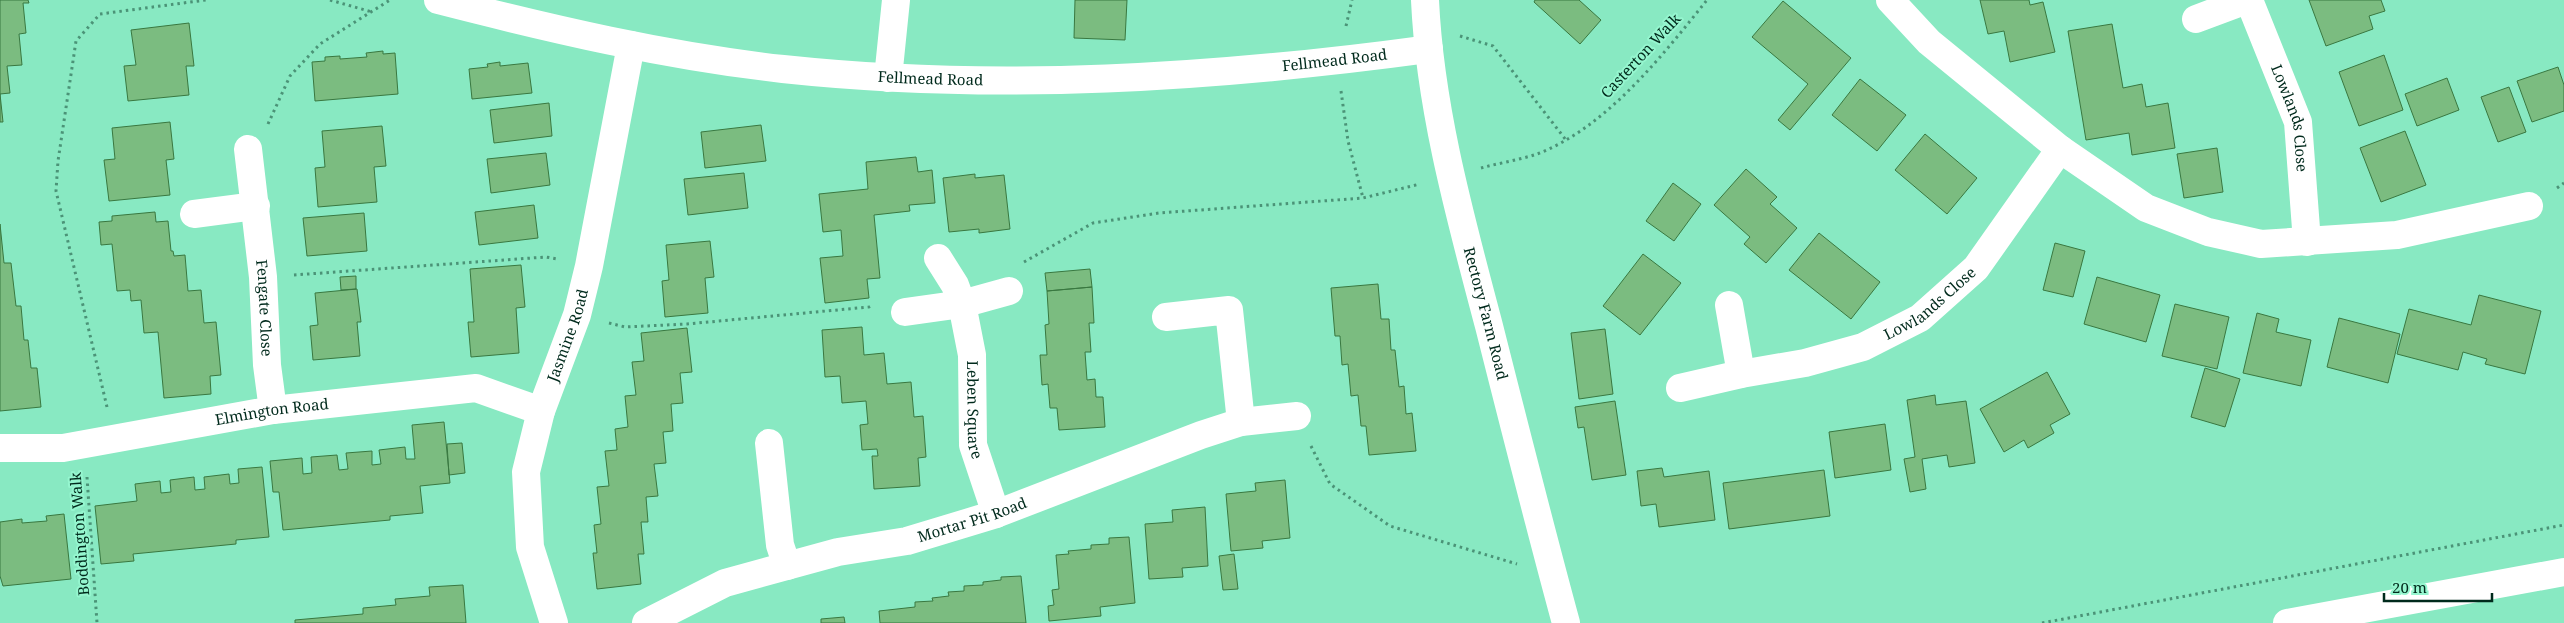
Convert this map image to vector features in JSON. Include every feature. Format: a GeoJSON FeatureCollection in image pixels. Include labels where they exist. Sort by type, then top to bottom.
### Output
{"type":"FeatureCollection","features":[{"type":"Feature","properties":{"kind":"street","name":"Fellmead Road"},"geometry":{"type":"LineString","coordinates":[[438,0],[521,22],[631,45],[781,69],[888,78],[1054,82],[1211,73],[1337,62],[1427,25]]}},
{"type":"Feature","properties":{"kind":"street"},"geometry":{"type":"LineString","coordinates":[[888,78],[896,0]]}},
{"type":"Feature","properties":{"kind":"street"},"geometry":{"type":"LineString","coordinates":[[1890,0],[1929,42],[2060,149],[2146,208],[2208,232],[2261,244],[2397,236],[2529,206]]}},
{"type":"Feature","properties":{"kind":"street","name":"Lowlands Close"},"geometry":{"type":"LineString","coordinates":[[2196,19],[2248,0],[2298,122],[2307,242]]}},
{"type":"Feature","properties":{"kind":"street","name":"Rectory Farm Road"},"geometry":{"type":"LineString","coordinates":[[1427,25],[1442,132],[1475,272],[1566,623]]}},
{"type":"Feature","properties":{"kind":"street","name":"Jasmine Road"},"geometry":{"type":"LineString","coordinates":[[554,623],[530,547],[526,472],[542,411],[577,315],[590,266],[631,45]]}},
{"type":"Feature","properties":{"kind":"street","name":"Fengate Close"},"geometry":{"type":"LineString","coordinates":[[248,149],[264,277],[267,365],[273,410]]}},
{"type":"Feature","properties":{"kind":"street","name":"Lowlands Close"},"geometry":{"type":"LineString","coordinates":[[1680,388],[1741,374],[1805,364],[1863,347],[1920,318],[1976,268],[2060,149]]}},
{"type":"Feature","properties":{"kind":"street"},"geometry":{"type":"LineString","coordinates":[[194,214],[256,206]]}},
{"type":"Feature","properties":{"kind":"street","name":"Leben Square"},"geometry":{"type":"LineString","coordinates":[[938,258],[955,285],[962,304],[972,355],[973,445],[996,514]]}},
{"type":"Feature","properties":{"kind":"street"},"geometry":{"type":"LineString","coordinates":[[905,312],[962,304],[1009,291]]}},
{"type":"Feature","properties":{"kind":"street"},"geometry":{"type":"LineString","coordinates":[[1729,305],[1741,374]]}},
{"type":"Feature","properties":{"kind":"street"},"geometry":{"type":"LineString","coordinates":[[1166,317],[1229,310],[1241,422]]}},
{"type":"Feature","properties":{"kind":"street","name":"Elmington Road"},"geometry":{"type":"LineString","coordinates":[[0,448],[63,448],[273,410],[476,388],[542,411]]}},
{"type":"Feature","properties":{"kind":"street","name":"Mortar Pit Road"},"geometry":{"type":"LineString","coordinates":[[646,623],[725,583],[838,552],[907,541],[996,514],[1201,435],[1241,422],[1297,416]]}},
{"type":"Feature","properties":{"kind":"street"},"geometry":{"type":"LineString","coordinates":[[769,443],[780,545],[787,566]]}},
{"type":"Feature","properties":{"kind":"street"},"geometry":{"type":"LineString","coordinates":[[2287,623],[2564,572]]}},
{"type":"Feature","properties":{"kind":"path"},"geometry":{"type":"LineString","coordinates":[[116,438],[104,396],[56,191],[58,160],[76,42],[100,14],[206,0]]}},
{"type":"Feature","properties":{"kind":"path"},"geometry":{"type":"LineString","coordinates":[[330,0],[373,12]]}},
{"type":"Feature","properties":{"kind":"path"},"geometry":{"type":"LineString","coordinates":[[248,149],[272,119],[290,76],[320,44],[390,0]]}},
{"type":"Feature","properties":{"kind":"path","name":"Casterton Walk"},"geometry":{"type":"LineString","coordinates":[[1536,154],[1566,140],[1615,103],[1669,47],[1708,0]]}},
{"type":"Feature","properties":{"kind":"path"},"geometry":{"type":"LineString","coordinates":[[1427,25],[1493,46],[1566,140]]}},
{"type":"Feature","properties":{"kind":"path"},"geometry":{"type":"LineString","coordinates":[[1348,141],[1363,198]]}},
{"type":"Feature","properties":{"kind":"path"},"geometry":{"type":"LineString","coordinates":[[264,277],[546,257],[590,266]]}},
{"type":"Feature","properties":{"kind":"path"},"geometry":{"type":"LineString","coordinates":[[1297,416],[1330,484],[1390,526],[1518,564],[1551,567]]}},
{"type":"Feature","properties":{"kind":"path","name":"Boddington Walk"},"geometry":{"type":"LineString","coordinates":[[85,444],[97,623]]}},
{"type":"Feature","properties":{"kind":"path"},"geometry":{"type":"LineString","coordinates":[[2042,623],[2564,525]]}},
{"type":"Feature","properties":{"kind":"building"},"geometry":{"type":"Polygon","coordinates":[[[0,0],[28,0],[29,3],[23,3],[26,33],[19,34],[22,65],[7,66],[10,93],[0,94],[0,0]]]}},
{"type":"Feature","properties":{"kind":"building"},"geometry":{"type":"Polygon","coordinates":[[[1075,0],[1127,0],[1125,40],[1074,38],[1075,0]]]}},
{"type":"Feature","properties":{"kind":"building"},"geometry":{"type":"Polygon","coordinates":[[[1535,0],[1579,0],[1601,20],[1580,44],[1534,2],[1535,0]]]}},
{"type":"Feature","properties":{"kind":"building"},"geometry":{"type":"Polygon","coordinates":[[[1980,0],[2029,0],[2030,5],[2043,2],[2055,52],[2010,62],[2004,31],[1988,34],[1980,0]]]}},
{"type":"Feature","properties":{"kind":"building"},"geometry":{"type":"Polygon","coordinates":[[[2309,0],[2381,0],[2385,11],[2369,16],[2373,29],[2326,46],[2309,0]]]}},
{"type":"Feature","properties":{"kind":"building"},"geometry":{"type":"Polygon","coordinates":[[[1783,1],[1851,58],[1790,130],[1778,120],[1808,84],[1752,37],[1783,1]]]}},
{"type":"Feature","properties":{"kind":"building"},"geometry":{"type":"Polygon","coordinates":[[[189,23],[194,66],[186,66],[189,95],[128,101],[124,66],[136,65],[131,30],[189,23]]]}},
{"type":"Feature","properties":{"kind":"building"},"geometry":{"type":"Polygon","coordinates":[[[2112,24],[2123,88],[2142,84],[2146,107],[2168,103],[2175,148],[2132,155],[2129,133],[2086,140],[2068,31],[2112,24]]]}},
{"type":"Feature","properties":{"kind":"building"},"geometry":{"type":"Polygon","coordinates":[[[383,51],[383,54],[395,53],[398,94],[315,101],[312,62],[325,61],[325,57],[340,56],[340,59],[367,57],[366,53],[383,51]]]}},
{"type":"Feature","properties":{"kind":"building"},"geometry":{"type":"Polygon","coordinates":[[[2384,55],[2403,110],[2359,126],[2339,72],[2384,55]]]}},
{"type":"Feature","properties":{"kind":"building"},"geometry":{"type":"Polygon","coordinates":[[[500,62],[500,66],[528,63],[532,93],[472,99],[469,69],[488,67],[487,64],[500,62]]]}},
{"type":"Feature","properties":{"kind":"building"},"geometry":{"type":"Polygon","coordinates":[[[2558,67],[2564,85],[2564,111],[2532,122],[2517,81],[2558,67]]]}},
{"type":"Feature","properties":{"kind":"building"},"geometry":{"type":"Polygon","coordinates":[[[2447,78],[2459,110],[2417,126],[2405,94],[2447,78]]]}},
{"type":"Feature","properties":{"kind":"building"},"geometry":{"type":"Polygon","coordinates":[[[1860,79],[1906,115],[1877,151],[1832,115],[1860,79]]]}},
{"type":"Feature","properties":{"kind":"building"},"geometry":{"type":"Polygon","coordinates":[[[2509,87],[2526,132],[2498,142],[2481,97],[2509,87]]]}},
{"type":"Feature","properties":{"kind":"building"},"geometry":{"type":"Polygon","coordinates":[[[0,94],[3,122],[0,122],[0,94]]]}},
{"type":"Feature","properties":{"kind":"building"},"geometry":{"type":"Polygon","coordinates":[[[549,103],[552,136],[494,143],[490,110],[549,103]]]}},
{"type":"Feature","properties":{"kind":"building"},"geometry":{"type":"Polygon","coordinates":[[[170,122],[174,159],[166,160],[170,195],[109,201],[104,160],[115,159],[112,128],[170,122]]]}},
{"type":"Feature","properties":{"kind":"building"},"geometry":{"type":"Polygon","coordinates":[[[761,125],[766,161],[705,168],[701,132],[761,125]]]}},
{"type":"Feature","properties":{"kind":"building"},"geometry":{"type":"Polygon","coordinates":[[[382,126],[386,166],[374,167],[377,202],[318,207],[315,168],[325,167],[322,131],[382,126]]]}},
{"type":"Feature","properties":{"kind":"building"},"geometry":{"type":"Polygon","coordinates":[[[2405,131],[2426,185],[2381,202],[2360,148],[2405,131]]]}},
{"type":"Feature","properties":{"kind":"building"},"geometry":{"type":"Polygon","coordinates":[[[1925,134],[1977,178],[1947,214],[1895,170],[1925,134]]]}},
{"type":"Feature","properties":{"kind":"building"},"geometry":{"type":"Polygon","coordinates":[[[2217,148],[2223,192],[2184,198],[2177,154],[2217,148]]]}},
{"type":"Feature","properties":{"kind":"building"},"geometry":{"type":"Polygon","coordinates":[[[546,153],[550,185],[491,193],[487,159],[546,153]]]}},
{"type":"Feature","properties":{"kind":"building"},"geometry":{"type":"Polygon","coordinates":[[[916,157],[918,172],[932,170],[935,203],[909,205],[910,211],[874,215],[880,278],[867,279],[869,298],[825,303],[820,258],[843,256],[841,230],[823,232],[819,194],[868,189],[866,162],[916,157]]]}},
{"type":"Feature","properties":{"kind":"building"},"geometry":{"type":"Polygon","coordinates":[[[1746,169],[1777,197],[1770,204],[1797,228],[1766,263],[1744,244],[1750,237],[1714,205],[1746,169]]]}},
{"type":"Feature","properties":{"kind":"building"},"geometry":{"type":"Polygon","coordinates":[[[744,173],[748,208],[688,215],[684,179],[744,173]]]}},
{"type":"Feature","properties":{"kind":"building"},"geometry":{"type":"Polygon","coordinates":[[[975,174],[975,178],[1004,175],[1010,229],[979,233],[979,229],[949,232],[943,178],[975,174]]]}},
{"type":"Feature","properties":{"kind":"building"},"geometry":{"type":"Polygon","coordinates":[[[1673,183],[1701,204],[1674,241],[1646,221],[1673,183]]]}},
{"type":"Feature","properties":{"kind":"building"},"geometry":{"type":"Polygon","coordinates":[[[534,205],[538,238],[479,245],[475,212],[534,205]]]}},
{"type":"Feature","properties":{"kind":"building"},"geometry":{"type":"Polygon","coordinates":[[[155,212],[156,222],[168,221],[171,251],[173,251],[174,256],[185,255],[188,291],[201,290],[204,323],[216,322],[221,375],[210,376],[211,394],[164,398],[158,332],[144,333],[141,300],[131,301],[130,290],[117,291],[112,244],[101,245],[99,222],[112,221],[112,216],[155,212]]]}},
{"type":"Feature","properties":{"kind":"building"},"geometry":{"type":"Polygon","coordinates":[[[364,213],[367,251],[307,256],[303,218],[364,213]]]}},
{"type":"Feature","properties":{"kind":"building"},"geometry":{"type":"Polygon","coordinates":[[[0,224],[4,263],[11,263],[16,306],[21,306],[24,340],[28,340],[31,368],[37,368],[41,407],[0,411],[0,224]]]}},
{"type":"Feature","properties":{"kind":"building"},"geometry":{"type":"Polygon","coordinates":[[[1819,233],[1880,282],[1851,319],[1789,270],[1819,233]]]}},
{"type":"Feature","properties":{"kind":"building"},"geometry":{"type":"Polygon","coordinates":[[[710,241],[714,277],[705,278],[708,313],[665,317],[662,281],[669,280],[666,245],[710,241]]]}},
{"type":"Feature","properties":{"kind":"building"},"geometry":{"type":"Polygon","coordinates":[[[2055,243],[2085,251],[2073,297],[2043,290],[2055,243]]]}},
{"type":"Feature","properties":{"kind":"building"},"geometry":{"type":"Polygon","coordinates":[[[1643,254],[1681,283],[1640,335],[1603,306],[1643,254]]]}},
{"type":"Feature","properties":{"kind":"building"},"geometry":{"type":"Polygon","coordinates":[[[521,265],[525,307],[516,308],[519,353],[471,357],[468,322],[474,322],[470,269],[521,265]]]}},
{"type":"Feature","properties":{"kind":"building"},"geometry":{"type":"Polygon","coordinates":[[[1090,269],[1092,287],[1047,291],[1045,273],[1090,269]]]}},
{"type":"Feature","properties":{"kind":"building"},"geometry":{"type":"Polygon","coordinates":[[[356,276],[356,289],[341,290],[340,277],[356,276]]]}},
{"type":"Feature","properties":{"kind":"building"},"geometry":{"type":"Polygon","coordinates":[[[2097,277],[2160,295],[2146,342],[2084,324],[2097,277]]]}},
{"type":"Feature","properties":{"kind":"building"},"geometry":{"type":"Polygon","coordinates":[[[1378,284],[1381,319],[1389,319],[1391,350],[1395,350],[1399,387],[1404,386],[1406,414],[1412,413],[1416,451],[1369,455],[1366,426],[1361,426],[1358,395],[1351,396],[1348,364],[1342,365],[1340,336],[1335,336],[1331,288],[1378,284]]]}},
{"type":"Feature","properties":{"kind":"building"},"geometry":{"type":"Polygon","coordinates":[[[1092,287],[1094,323],[1089,323],[1091,352],[1085,352],[1087,380],[1095,379],[1096,397],[1103,397],[1105,427],[1059,430],[1057,408],[1050,408],[1048,384],[1042,385],[1040,355],[1047,355],[1045,325],[1049,324],[1047,291],[1092,287]]]}},
{"type":"Feature","properties":{"kind":"building"},"geometry":{"type":"Polygon","coordinates":[[[357,289],[361,322],[357,322],[360,356],[313,360],[310,326],[318,325],[315,293],[357,289]]]}},
{"type":"Feature","properties":{"kind":"building"},"geometry":{"type":"Polygon","coordinates":[[[2479,295],[2541,311],[2525,374],[2485,364],[2487,359],[2463,352],[2458,370],[2397,354],[2409,309],[2471,325],[2479,295]]]}},
{"type":"Feature","properties":{"kind":"building"},"geometry":{"type":"Polygon","coordinates":[[[2175,304],[2229,317],[2217,369],[2162,356],[2175,304]]]}},
{"type":"Feature","properties":{"kind":"building"},"geometry":{"type":"Polygon","coordinates":[[[2257,313],[2279,319],[2276,332],[2311,340],[2301,386],[2243,373],[2257,313]]]}},
{"type":"Feature","properties":{"kind":"building"},"geometry":{"type":"Polygon","coordinates":[[[2339,318],[2400,334],[2388,383],[2327,367],[2339,318]]]}},
{"type":"Feature","properties":{"kind":"building"},"geometry":{"type":"Polygon","coordinates":[[[862,327],[864,355],[884,353],[887,384],[911,382],[914,417],[923,416],[926,457],[918,458],[920,486],[874,489],[872,456],[878,456],[877,449],[862,450],[860,425],[868,424],[866,401],[842,403],[840,376],[825,377],[822,330],[862,327]]]}},
{"type":"Feature","properties":{"kind":"building"},"geometry":{"type":"Polygon","coordinates":[[[687,328],[692,372],[680,373],[683,403],[671,404],[673,431],[663,432],[666,463],[654,464],[658,496],[646,497],[648,522],[641,522],[644,554],[638,554],[641,584],[597,589],[593,553],[597,553],[594,525],[601,524],[597,487],[609,486],[605,451],[617,450],[615,429],[628,427],[625,396],[636,395],[632,362],[644,361],[641,333],[687,328]]]}},
{"type":"Feature","properties":{"kind":"building"},"geometry":{"type":"Polygon","coordinates":[[[1605,329],[1613,394],[1579,399],[1571,333],[1605,329]]]}},
{"type":"Feature","properties":{"kind":"building"},"geometry":{"type":"Polygon","coordinates":[[[2205,368],[2240,379],[2225,427],[2191,417],[2205,368]]]}},
{"type":"Feature","properties":{"kind":"building"},"geometry":{"type":"Polygon","coordinates":[[[2047,372],[2070,414],[2050,425],[2054,433],[2028,448],[2024,440],[2004,452],[1980,409],[2047,372]]]}},
{"type":"Feature","properties":{"kind":"building"},"geometry":{"type":"Polygon","coordinates":[[[1935,395],[1936,405],[1966,401],[1975,463],[1949,467],[1947,455],[1922,459],[1926,489],[1910,492],[1904,459],[1915,457],[1907,400],[1935,395]]]}},
{"type":"Feature","properties":{"kind":"building"},"geometry":{"type":"Polygon","coordinates":[[[1615,401],[1626,475],[1592,480],[1584,427],[1578,428],[1575,407],[1615,401]]]}},
{"type":"Feature","properties":{"kind":"building"},"geometry":{"type":"Polygon","coordinates":[[[444,422],[450,483],[420,486],[423,513],[390,516],[390,520],[283,530],[279,492],[273,492],[270,461],[302,458],[303,474],[312,473],[311,457],[337,455],[339,470],[348,469],[346,453],[372,451],[372,465],[381,464],[379,450],[405,447],[406,459],[415,459],[412,425],[444,422]]]}},
{"type":"Feature","properties":{"kind":"building"},"geometry":{"type":"Polygon","coordinates":[[[1885,424],[1891,470],[1835,478],[1829,432],[1885,424]]]}},
{"type":"Feature","properties":{"kind":"building"},"geometry":{"type":"Polygon","coordinates":[[[462,443],[465,473],[449,475],[447,444],[462,443]]]}},
{"type":"Feature","properties":{"kind":"building"},"geometry":{"type":"Polygon","coordinates":[[[262,467],[269,537],[236,540],[236,544],[133,554],[134,561],[101,564],[95,506],[137,501],[135,484],[160,481],[161,493],[171,492],[170,480],[194,477],[195,490],[205,489],[204,477],[229,474],[230,484],[239,483],[238,469],[262,467]]]}},
{"type":"Feature","properties":{"kind":"building"},"geometry":{"type":"Polygon","coordinates":[[[1662,468],[1664,477],[1709,471],[1715,520],[1659,527],[1656,504],[1641,506],[1637,471],[1662,468]]]}},
{"type":"Feature","properties":{"kind":"building"},"geometry":{"type":"Polygon","coordinates":[[[1824,470],[1830,516],[1729,529],[1723,483],[1824,470]]]}},
{"type":"Feature","properties":{"kind":"building"},"geometry":{"type":"Polygon","coordinates":[[[1285,480],[1290,538],[1262,541],[1263,548],[1231,551],[1226,494],[1256,491],[1255,483],[1285,480]]]}},
{"type":"Feature","properties":{"kind":"building"},"geometry":{"type":"Polygon","coordinates":[[[1205,507],[1208,566],[1182,568],[1183,577],[1149,579],[1145,524],[1173,522],[1172,510],[1205,507]]]}},
{"type":"Feature","properties":{"kind":"building"},"geometry":{"type":"Polygon","coordinates":[[[64,514],[71,579],[3,586],[0,576],[0,522],[22,519],[22,523],[47,521],[46,516],[64,514]]]}},
{"type":"Feature","properties":{"kind":"building"},"geometry":{"type":"Polygon","coordinates":[[[1129,537],[1135,603],[1100,607],[1101,616],[1049,621],[1048,606],[1054,605],[1052,590],[1059,589],[1056,555],[1069,554],[1068,551],[1091,549],[1091,545],[1109,544],[1109,538],[1129,537]]]}},
{"type":"Feature","properties":{"kind":"building"},"geometry":{"type":"Polygon","coordinates":[[[1234,554],[1238,589],[1223,590],[1219,556],[1234,554]]]}},
{"type":"Feature","properties":{"kind":"building"},"geometry":{"type":"Polygon","coordinates":[[[1021,576],[1026,623],[880,623],[879,611],[915,607],[915,602],[933,601],[932,598],[949,596],[948,592],[964,591],[964,586],[983,585],[983,582],[1001,580],[1001,577],[1021,576]]]}},
{"type":"Feature","properties":{"kind":"building"},"geometry":{"type":"Polygon","coordinates":[[[463,585],[466,623],[295,623],[295,620],[363,614],[363,608],[396,605],[395,599],[430,596],[429,587],[463,585]]]}},
{"type":"Feature","properties":{"kind":"building"},"geometry":{"type":"Polygon","coordinates":[[[844,617],[845,623],[821,623],[821,619],[844,617]]]}}]}
